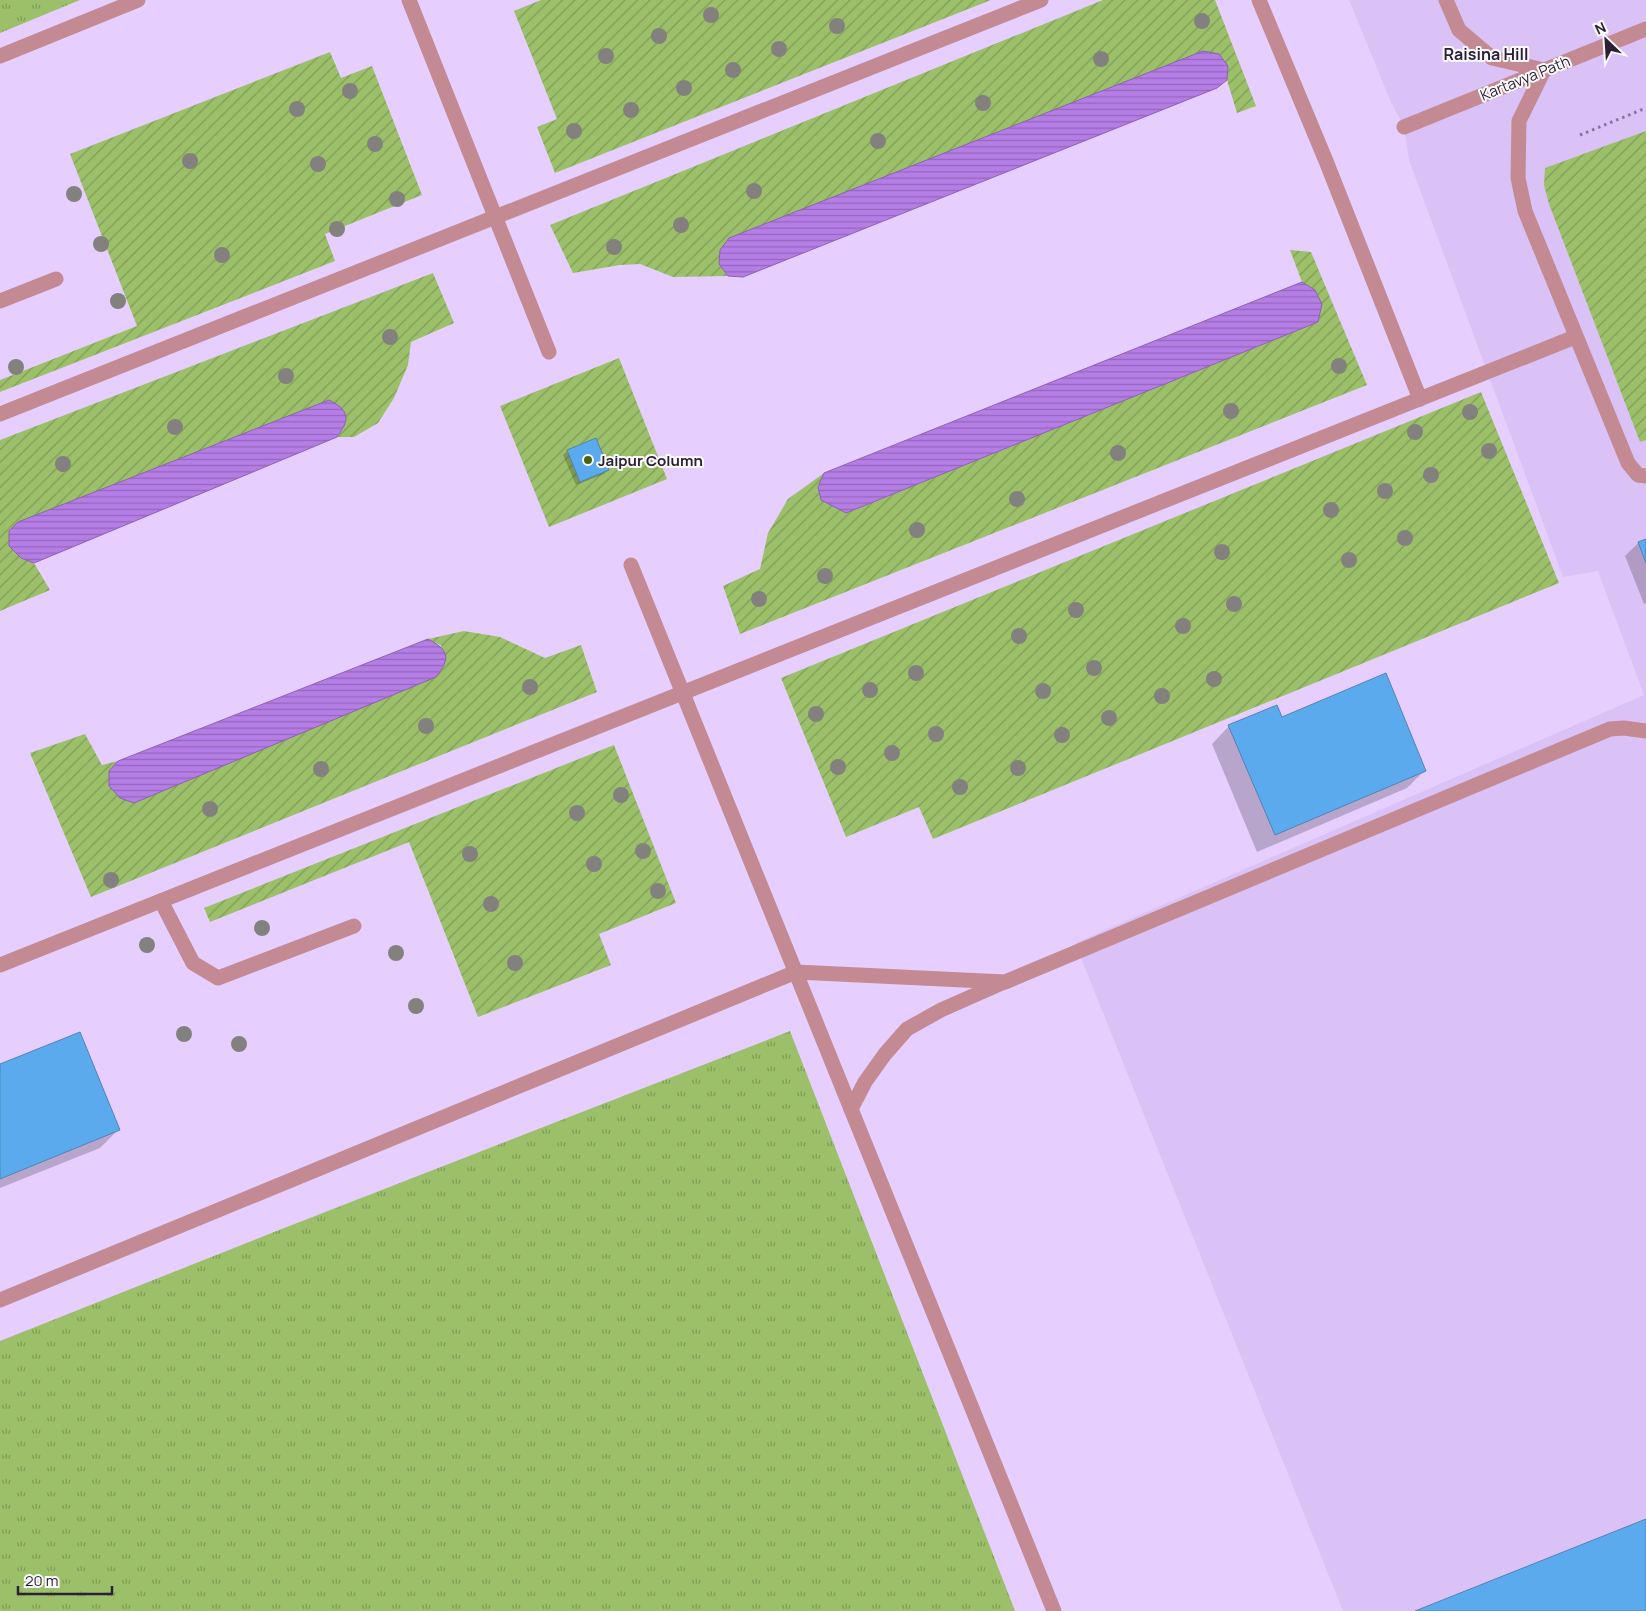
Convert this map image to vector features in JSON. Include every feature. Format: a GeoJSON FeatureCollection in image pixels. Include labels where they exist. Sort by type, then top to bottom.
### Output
{"type":"FeatureCollection","features":[{"type":"Feature","properties":{"kind":"street"},"geometry":{"type":"LineString","coordinates":[[0,56],[138,0]]}},
{"type":"Feature","properties":{"kind":"street"},"geometry":{"type":"LineString","coordinates":[[409,0],[548,352]]}},
{"type":"Feature","properties":{"kind":"street"},"geometry":{"type":"LineString","coordinates":[[0,414],[1040,0]]}},
{"type":"Feature","properties":{"kind":"street"},"geometry":{"type":"LineString","coordinates":[[1259,0],[1326,161],[1420,399]]}},
{"type":"Feature","properties":{"kind":"street"},"geometry":{"type":"LineString","coordinates":[[1446,0],[1459,30],[1492,58],[1544,70],[1519,121],[1518,178],[1525,211],[1628,463],[1638,475],[1646,476]]}},
{"type":"Feature","properties":{"kind":"street","name":"Kartavya Path"},"geometry":{"type":"LineString","coordinates":[[1404,127],[1646,29]]}},
{"type":"Feature","properties":{"kind":"street"},"geometry":{"type":"LineString","coordinates":[[0,301],[56,279]]}},
{"type":"Feature","properties":{"kind":"street"},"geometry":{"type":"LineString","coordinates":[[0,965],[1575,337]]}},
{"type":"Feature","properties":{"kind":"street"},"geometry":{"type":"LineString","coordinates":[[631,565],[1054,1611]]}},
{"type":"Feature","properties":{"kind":"street"},"geometry":{"type":"LineString","coordinates":[[851,1109],[870,1075],[907,1029],[941,1010],[1610,729],[1624,728],[1646,731]]}},
{"type":"Feature","properties":{"kind":"street"},"geometry":{"type":"LineString","coordinates":[[161,901],[193,963],[218,978],[354,926]]}},
{"type":"Feature","properties":{"kind":"street"},"geometry":{"type":"LineString","coordinates":[[0,1300],[796,972],[1005,982]]}},
{"type":"Feature","properties":{"kind":"path"},"geometry":{"type":"LineString","coordinates":[[1580,135],[1646,108]]}},
{"type":"Feature","properties":{"kind":"shaded area"},"geometry":{"type":"Polygon","coordinates":[[[1349,0],[1646,0],[1646,1611],[1343,1611],[1075,943],[1644,695],[1598,571],[1563,577],[1409,160],[1404,127],[1390,100],[1349,0]]]}},
{"type":"Feature","properties":{"kind":"shaded area"},"geometry":{"type":"Polygon","coordinates":[[[1203,51],[1219,54],[1228,66],[1227,80],[1217,88],[743,277],[728,276],[719,264],[720,250],[729,238],[1203,51]]]}},
{"type":"Feature","properties":{"kind":"shaded area"},"geometry":{"type":"Polygon","coordinates":[[[1302,282],[1315,290],[1322,304],[1318,322],[846,513],[821,500],[818,487],[824,473],[1302,282]]]}},
{"type":"Feature","properties":{"kind":"shaded area"},"geometry":{"type":"Polygon","coordinates":[[[329,400],[341,407],[346,416],[344,425],[337,437],[34,563],[21,558],[9,546],[9,531],[18,522],[329,400]]]}},
{"type":"Feature","properties":{"kind":"shaded area"},"geometry":{"type":"Polygon","coordinates":[[[428,639],[440,647],[446,655],[444,665],[436,677],[134,803],[120,798],[109,786],[109,771],[118,761],[428,639]]]}},
{"type":"Feature","properties":{"kind":"green space"},"geometry":{"type":"Polygon","coordinates":[[[0,0],[80,0],[0,33],[0,0]]]}},
{"type":"Feature","properties":{"kind":"green space"},"geometry":{"type":"Polygon","coordinates":[[[541,0],[991,0],[555,173],[537,127],[557,119],[514,11],[541,0]]]}},
{"type":"Feature","properties":{"kind":"green space"},"geometry":{"type":"Polygon","coordinates":[[[1103,0],[1215,0],[1256,106],[1237,113],[1227,80],[1228,66],[719,264],[728,276],[673,277],[640,264],[620,265],[573,273],[550,225],[1103,0]]]}},
{"type":"Feature","properties":{"kind":"green space"},"geometry":{"type":"Polygon","coordinates":[[[330,52],[341,78],[372,66],[422,195],[325,234],[335,261],[0,392],[0,380],[137,326],[70,154],[330,52]]]}},
{"type":"Feature","properties":{"kind":"green space"},"geometry":{"type":"Polygon","coordinates":[[[1646,131],[1646,440],[1640,442],[1549,204],[1544,185],[1545,168],[1646,131]]]}},
{"type":"Feature","properties":{"kind":"green space"},"geometry":{"type":"Polygon","coordinates":[[[1290,250],[1311,252],[1367,385],[740,634],[723,586],[760,569],[768,533],[788,499],[824,473],[818,487],[846,513],[1318,322],[1315,290],[1302,282],[1290,250]]]}},
{"type":"Feature","properties":{"kind":"green space"},"geometry":{"type":"Polygon","coordinates":[[[433,273],[454,323],[411,342],[408,365],[394,398],[378,423],[354,437],[337,437],[344,428],[21,558],[34,563],[50,590],[0,611],[0,440],[433,273]]]}},
{"type":"Feature","properties":{"kind":"green space"},"geometry":{"type":"Polygon","coordinates":[[[619,358],[667,479],[549,527],[500,406],[619,358]]]}},
{"type":"Feature","properties":{"kind":"green space"},"geometry":{"type":"Polygon","coordinates":[[[1481,392],[1559,583],[933,839],[919,807],[846,837],[781,678],[1481,392]]]}},
{"type":"Feature","properties":{"kind":"green space"},"geometry":{"type":"Polygon","coordinates":[[[464,631],[500,637],[545,658],[581,645],[597,692],[91,897],[30,753],[85,734],[102,765],[118,761],[109,771],[442,646],[428,639],[464,631]]]}},
{"type":"Feature","properties":{"kind":"green space"},"geometry":{"type":"Polygon","coordinates":[[[614,745],[676,903],[599,934],[611,965],[478,1017],[409,842],[210,922],[204,908],[614,745]]]}},
{"type":"Feature","properties":{"kind":"green space"},"geometry":{"type":"Polygon","coordinates":[[[790,1031],[1015,1611],[0,1611],[0,1341],[790,1031]]]}},
{"type":"Feature","properties":{"kind":"building","name":"Jaipur Column"},"geometry":{"type":"Polygon","coordinates":[[[596,438],[609,470],[580,482],[567,450],[596,438]]]}},
{"type":"Feature","properties":{"kind":"building"},"geometry":{"type":"Polygon","coordinates":[[[1646,539],[1646,563],[1638,542],[1646,539]]]}},
{"type":"Feature","properties":{"kind":"building"},"geometry":{"type":"Polygon","coordinates":[[[1386,673],[1426,771],[1275,835],[1228,725],[1277,705],[1282,717],[1386,673]]]}},
{"type":"Feature","properties":{"kind":"building"},"geometry":{"type":"Polygon","coordinates":[[[80,1032],[120,1130],[0,1179],[0,1064],[80,1032]]]}},
{"type":"Feature","properties":{"kind":"building"},"geometry":{"type":"Polygon","coordinates":[[[1646,1519],[1646,1611],[1415,1611],[1646,1519]]]}},
{"type":"Feature","properties":{"kind":"place","name":"Jaipur Column"},"geometry":{"type":"Point","coordinates":[588,460]}},
{"type":"Feature","properties":{"kind":"district","name":"Raisina Hill"},"geometry":{"type":"Point","coordinates":[1486,54]}}]}
